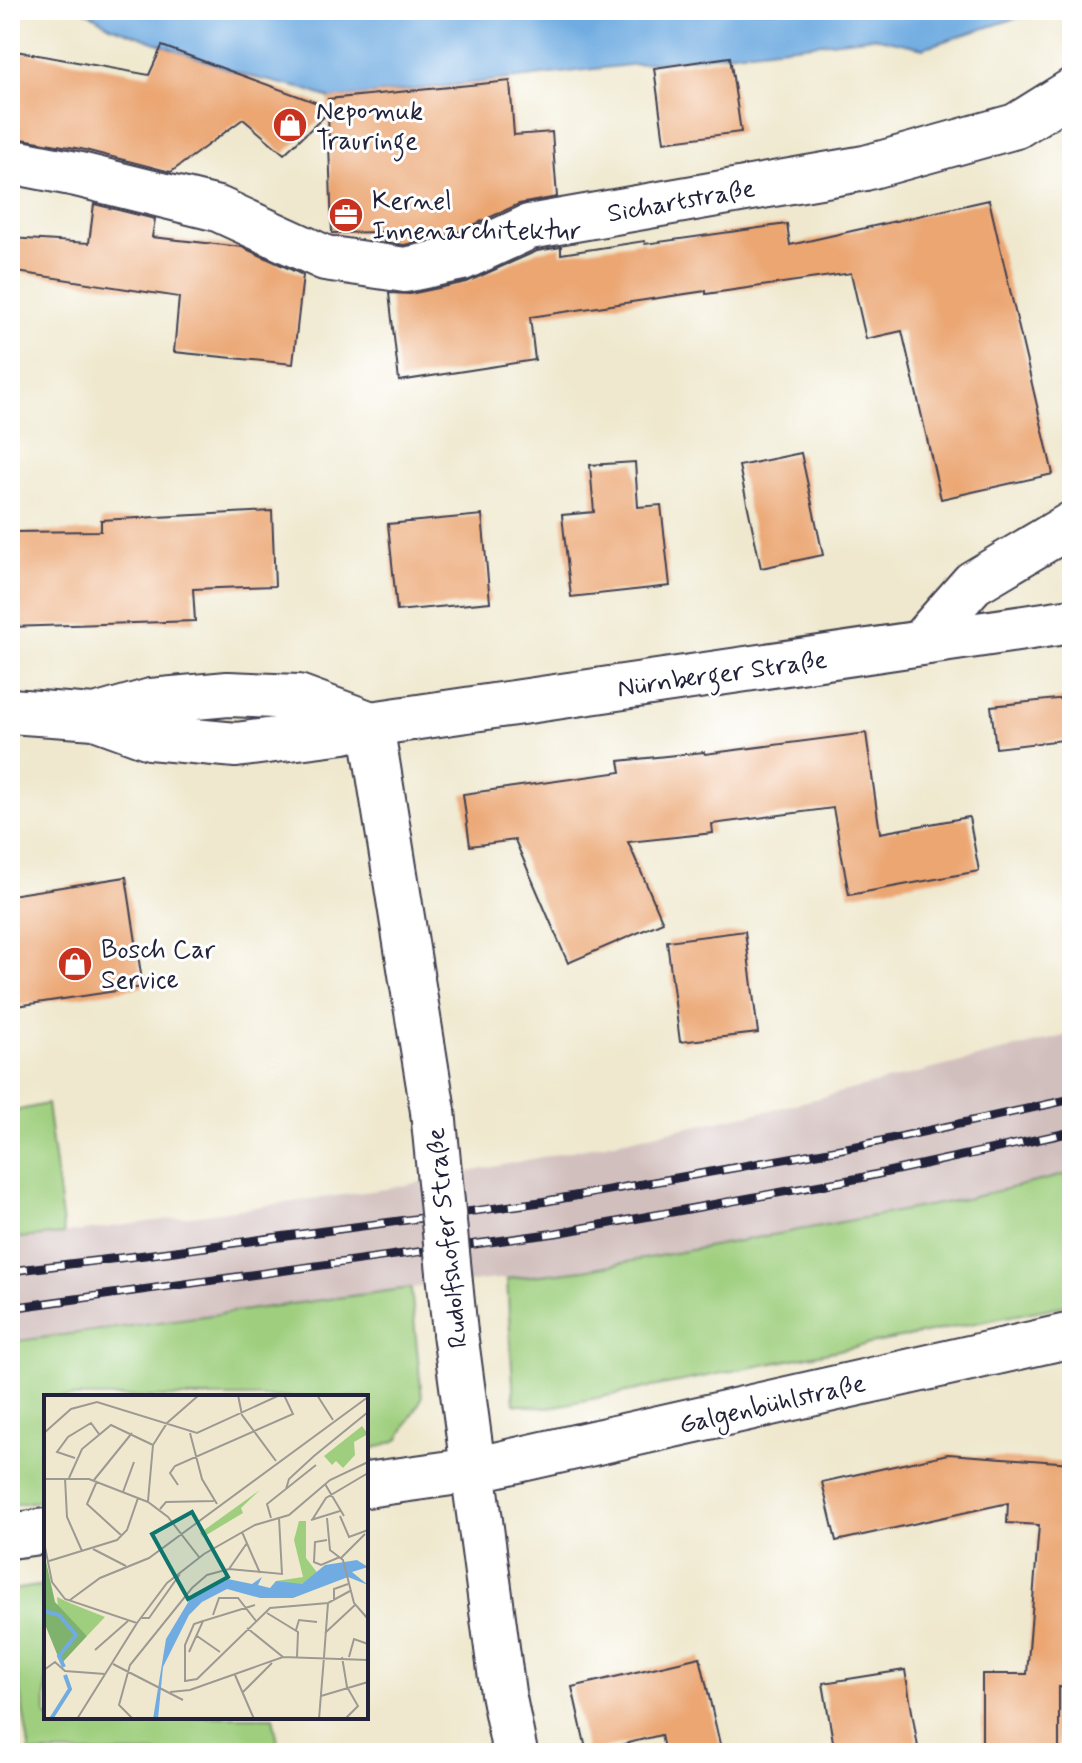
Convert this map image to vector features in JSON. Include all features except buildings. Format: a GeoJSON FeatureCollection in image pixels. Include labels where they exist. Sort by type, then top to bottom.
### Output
{"type":"FeatureCollection","features":[{"type":"Feature","properties":{"kind":"street","name":"Sichartstraße"},"geometry":{"type":"LineString","coordinates":[[10,161],[218,209],[325,258],[405,270],[462,258],[529,227],[865,168],[1016,126],[1072,91]]}},
{"type":"Feature","properties":{"kind":"street"},"geometry":{"type":"LineString","coordinates":[[920,643],[973,583],[1072,524]]}},
{"type":"Feature","properties":{"kind":"street","name":"Nürnberger Straße"},"geometry":{"type":"LineString","coordinates":[[10,711],[95,717],[150,737],[236,745],[1072,621]]}},
{"type":"Feature","properties":{"kind":"street","name":"Rudolfshofer Straße"},"geometry":{"type":"LineString","coordinates":[[371,724],[433,1111],[455,1333],[503,1693],[515,1753]]}},
{"type":"Feature","properties":{"kind":"street","name":"Galgenbühlstraße"},"geometry":{"type":"LineString","coordinates":[[368,1485],[473,1470],[1072,1335]]}},
{"type":"Feature","properties":{"kind":"street"},"geometry":{"type":"LineString","coordinates":[[10,1536],[44,1531]]}},
{"type":"Feature","properties":{"kind":"shaded area"},"geometry":{"type":"Polygon","coordinates":[[[1072,1034],[1072,1173],[965,1199],[584,1270],[411,1288],[10,1342],[10,1241],[386,1189],[771,1110],[1072,1034]]]}},
{"type":"Feature","properties":{"kind":"green space"},"geometry":{"type":"Polygon","coordinates":[[[47,1104],[64,1234],[10,1239],[10,1112],[47,1104]]]}},
{"type":"Feature","properties":{"kind":"green space"},"geometry":{"type":"Polygon","coordinates":[[[1072,1173],[1072,1304],[546,1408],[514,1404],[507,1279],[584,1270],[965,1199],[1072,1173]]]}},
{"type":"Feature","properties":{"kind":"green space"},"geometry":{"type":"Polygon","coordinates":[[[411,1288],[422,1398],[398,1440],[368,1450],[368,1395],[44,1395],[44,1500],[10,1505],[10,1342],[411,1288]]]}},
{"type":"Feature","properties":{"kind":"green space"},"geometry":{"type":"Polygon","coordinates":[[[44,1585],[44,1719],[273,1719],[280,1753],[30,1753],[10,1630],[10,1590],[44,1585]]]}},
{"type":"Feature","properties":{"kind":"water"},"geometry":{"type":"Polygon","coordinates":[[[84,10],[1042,10],[923,48],[874,37],[332,99],[247,76],[110,26],[84,10]]]}},
{"type":"Feature","properties":{"kind":"railway"},"geometry":{"type":"LineString","coordinates":[[10,1271],[541,1202],[863,1145],[1072,1099]]}},
{"type":"Feature","properties":{"kind":"railway"},"geometry":{"type":"LineString","coordinates":[[10,1308],[556,1233],[860,1178],[1072,1132]]}},
{"type":"Feature","properties":{"kind":"place","name":"Nepomuk Trauringe"},"geometry":{"type":"Point","coordinates":[290,125]}},
{"type":"Feature","properties":{"kind":"place","name":"Kernel Innenarchitektur"},"geometry":{"type":"Point","coordinates":[346,215]}},
{"type":"Feature","properties":{"kind":"place","name":"Bosch Car Service"},"geometry":{"type":"Point","coordinates":[75,964]}}]}
